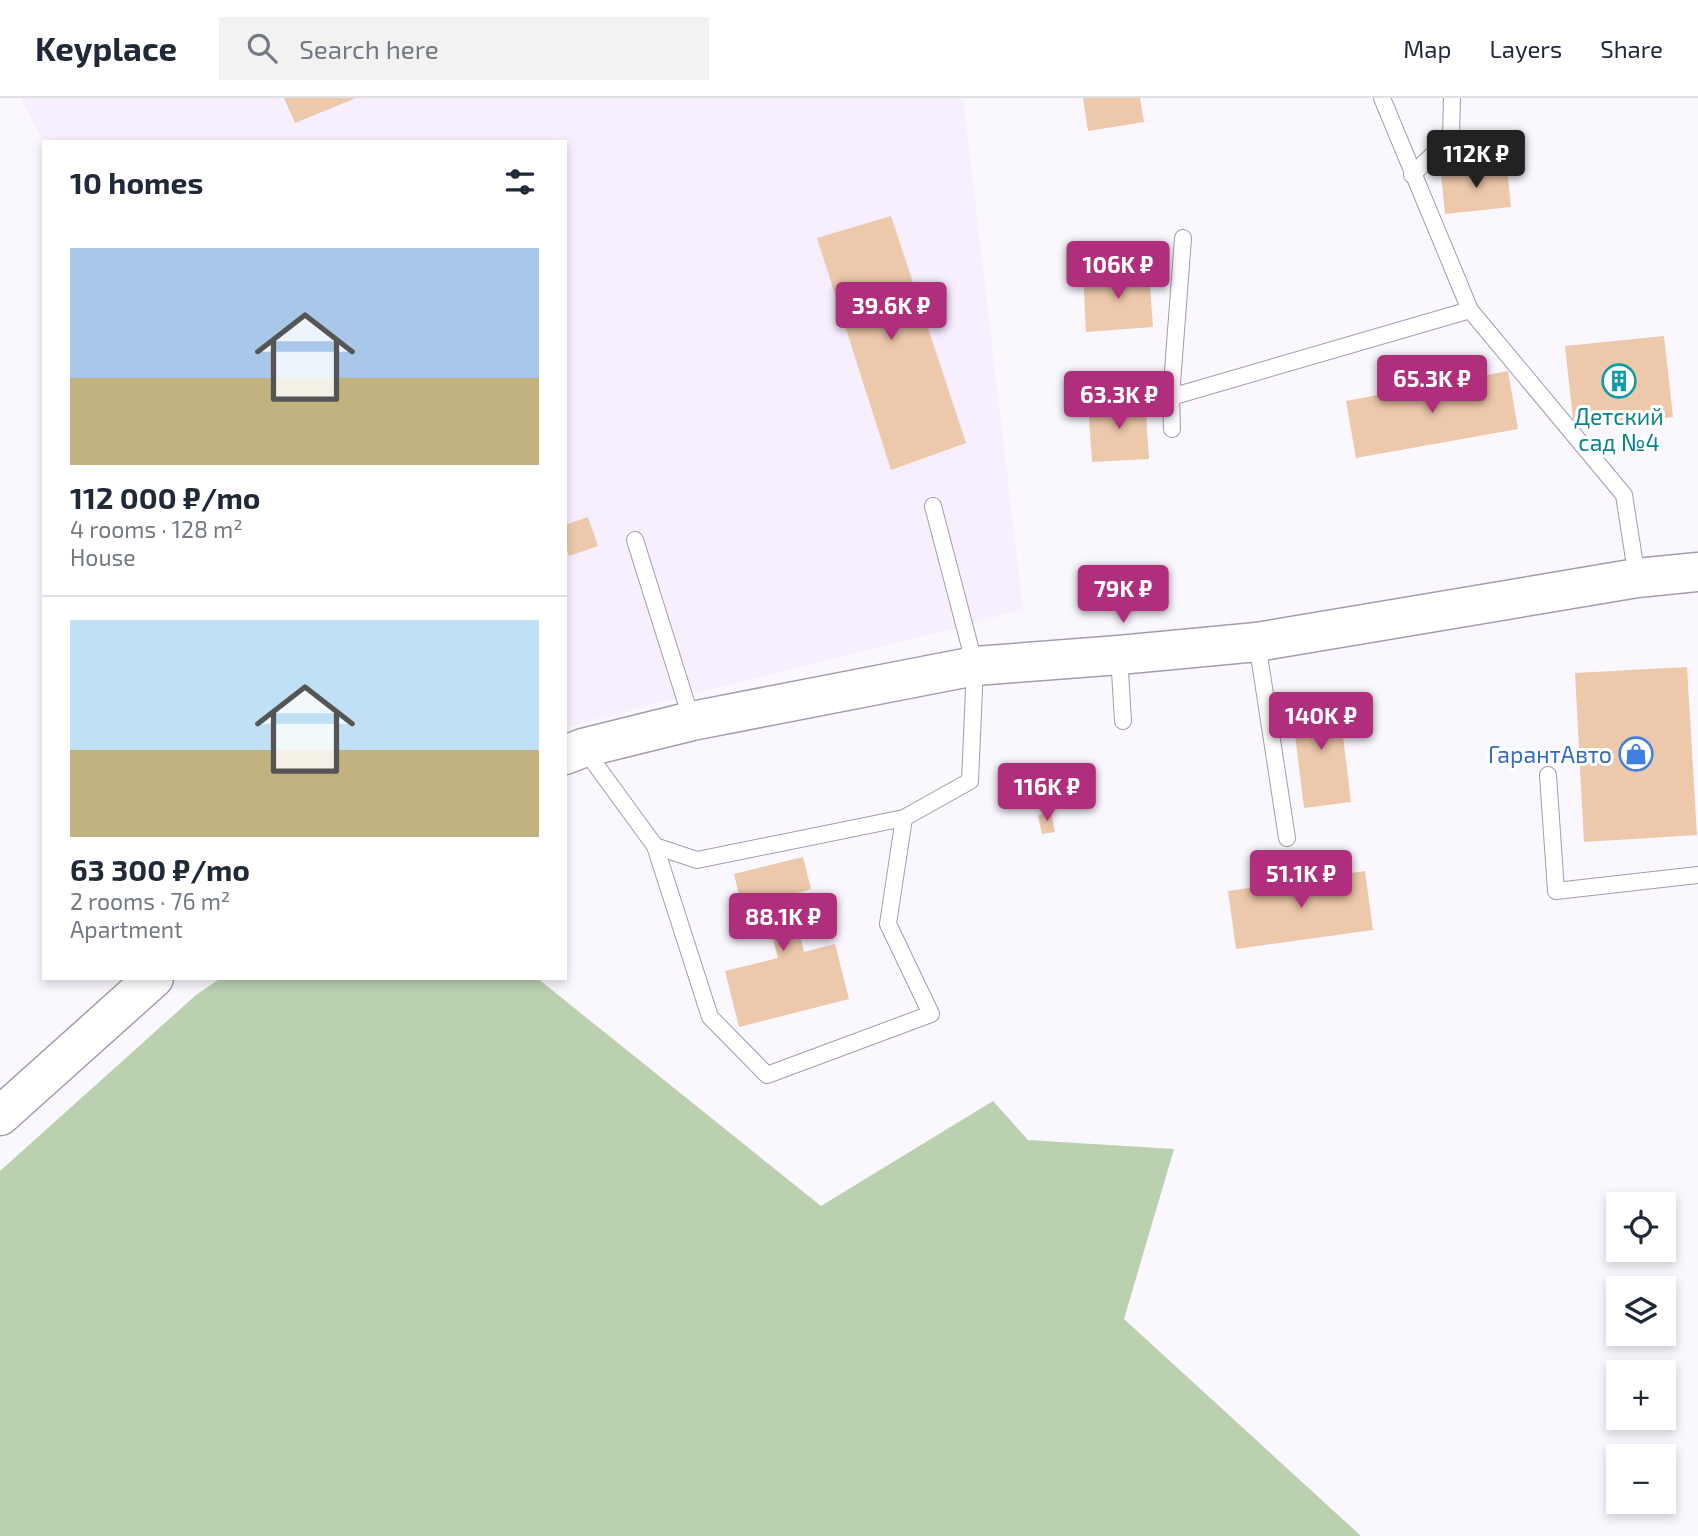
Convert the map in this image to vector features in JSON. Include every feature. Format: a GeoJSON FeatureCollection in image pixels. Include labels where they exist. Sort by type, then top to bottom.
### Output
{"type":"FeatureCollection","features":[{"type":"Feature","properties":{"kind":"street"},"geometry":{"type":"LineString","coordinates":[[574,751],[692,721],[975,666],[1257,642],[1637,578],[1698,572]]}},
{"type":"Feature","properties":{"kind":"street"},"geometry":{"type":"LineString","coordinates":[[0,1116],[152,980]]}},
{"type":"Feature","properties":{"kind":"lane"},"geometry":{"type":"LineString","coordinates":[[1382,98],[1470,310],[1623,495],[1637,578]]}},
{"type":"Feature","properties":{"kind":"lane"},"geometry":{"type":"LineString","coordinates":[[1412,175],[1451,137],[1452,98]]}},
{"type":"Feature","properties":{"kind":"lane"},"geometry":{"type":"LineString","coordinates":[[1172,429],[1171,397],[1183,238]]}},
{"type":"Feature","properties":{"kind":"lane"},"geometry":{"type":"LineString","coordinates":[[1171,397],[1470,310]]}},
{"type":"Feature","properties":{"kind":"lane"},"geometry":{"type":"LineString","coordinates":[[654,846],[697,860],[904,817],[970,781],[975,666],[933,506]]}},
{"type":"Feature","properties":{"kind":"lane"},"geometry":{"type":"LineString","coordinates":[[635,540],[692,721]]}},
{"type":"Feature","properties":{"kind":"lane"},"geometry":{"type":"LineString","coordinates":[[1257,642],[1287,838]]}},
{"type":"Feature","properties":{"kind":"lane"},"geometry":{"type":"LineString","coordinates":[[1119,655],[1123,721]]}},
{"type":"Feature","properties":{"kind":"lane"},"geometry":{"type":"LineString","coordinates":[[574,751],[654,846],[710,1017],[767,1075],[931,1014],[888,924],[904,817]]}},
{"type":"Feature","properties":{"kind":"lane"},"geometry":{"type":"LineString","coordinates":[[1548,775],[1556,891],[1698,875]]}},
{"type":"Feature","properties":{"kind":"shaded area"},"geometry":{"type":"Polygon","coordinates":[[[21,98],[963,98],[1023,610],[567,726],[567,140],[42,140],[21,98]]]}},
{"type":"Feature","properties":{"kind":"green space"},"geometry":{"type":"Polygon","coordinates":[[[218,980],[539,980],[821,1206],[993,1101],[1028,1140],[1174,1149],[1124,1319],[1361,1536],[0,1536],[0,1171],[196,995],[218,980]]]}},
{"type":"Feature","properties":{"kind":"building"},"geometry":{"type":"Polygon","coordinates":[[[284,98],[356,98],[295,123],[284,98]]]}},
{"type":"Feature","properties":{"kind":"building"},"geometry":{"type":"Polygon","coordinates":[[[1083,98],[1140,98],[1144,122],[1088,131],[1083,98]]]}},
{"type":"Feature","properties":{"kind":"building"},"geometry":{"type":"Polygon","coordinates":[[[1507,167],[1511,207],[1445,214],[1441,174],[1507,167]]]}},
{"type":"Feature","properties":{"kind":"building"},"geometry":{"type":"Polygon","coordinates":[[[891,216],[966,443],[891,470],[817,238],[891,216]]]}},
{"type":"Feature","properties":{"kind":"building"},"geometry":{"type":"Polygon","coordinates":[[[1149,271],[1153,327],[1086,332],[1083,275],[1149,271]]]}},
{"type":"Feature","properties":{"kind":"building","name":"Детский сад №4"},"geometry":{"type":"Polygon","coordinates":[[[1664,336],[1673,417],[1574,428],[1565,346],[1664,336]]]}},
{"type":"Feature","properties":{"kind":"building"},"geometry":{"type":"Polygon","coordinates":[[[1508,371],[1518,429],[1356,458],[1346,401],[1508,371]]]}},
{"type":"Feature","properties":{"kind":"building"},"geometry":{"type":"Polygon","coordinates":[[[1145,399],[1149,459],[1092,462],[1088,403],[1145,399]]]}},
{"type":"Feature","properties":{"kind":"building"},"geometry":{"type":"Polygon","coordinates":[[[588,517],[598,546],[569,556],[567,524],[588,517]]]}},
{"type":"Feature","properties":{"kind":"building","name":"ГарантАвто"},"geometry":{"type":"Polygon","coordinates":[[[1687,667],[1697,835],[1584,842],[1575,673],[1687,667]]]}},
{"type":"Feature","properties":{"kind":"building"},"geometry":{"type":"Polygon","coordinates":[[[1338,696],[1351,802],[1304,808],[1291,702],[1338,696]]]}},
{"type":"Feature","properties":{"kind":"building"},"geometry":{"type":"Polygon","coordinates":[[[1051,812],[1055,832],[1042,834],[1038,815],[1051,812]]]}},
{"type":"Feature","properties":{"kind":"building"},"geometry":{"type":"Polygon","coordinates":[[[803,857],[811,889],[790,895],[804,952],[835,944],[849,999],[739,1027],[725,971],[778,958],[763,901],[742,907],[734,874],[803,857]]]}},
{"type":"Feature","properties":{"kind":"building"},"geometry":{"type":"Polygon","coordinates":[[[1365,871],[1373,930],[1236,949],[1228,891],[1365,871]]]}},
{"type":"Feature","properties":{"kind":"place","name":"Детский сад №4"},"geometry":{"type":"Point","coordinates":[1619,381]}},
{"type":"Feature","properties":{"kind":"place","name":"ГарантАвто"},"geometry":{"type":"Point","coordinates":[1636,754]}}]}
